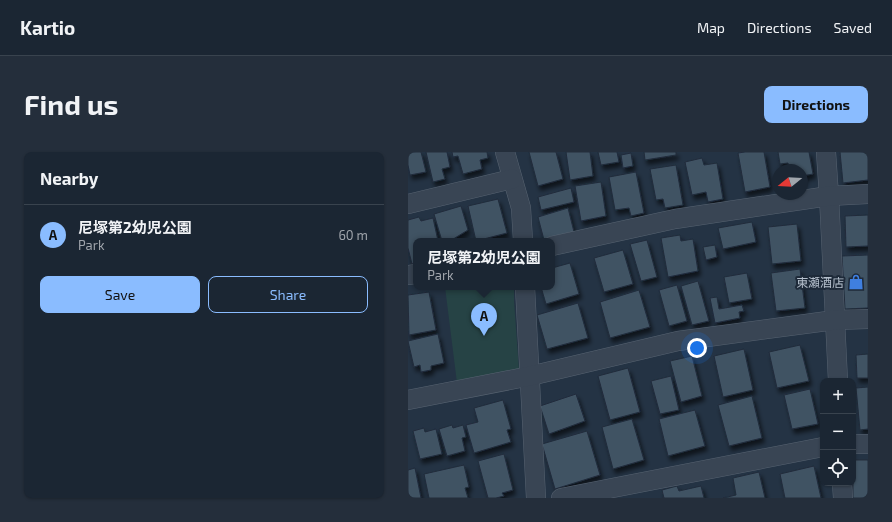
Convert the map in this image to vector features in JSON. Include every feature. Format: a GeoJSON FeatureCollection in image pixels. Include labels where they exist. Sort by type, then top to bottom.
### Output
{"type":"FeatureCollection","features":[{"type":"Feature","properties":{"kind":"street"},"geometry":{"type":"LineString","coordinates":[[505,152],[521,208],[523,238]]}},
{"type":"Feature","properties":{"kind":"street"},"geometry":{"type":"LineString","coordinates":[[826,152],[838,378]]}},
{"type":"Feature","properties":{"kind":"street"},"geometry":{"type":"LineString","coordinates":[[408,204],[512,179]]}},
{"type":"Feature","properties":{"kind":"street"},"geometry":{"type":"LineString","coordinates":[[555,245],[675,219],[829,196],[868,194]]}},
{"type":"Feature","properties":{"kind":"street"},"geometry":{"type":"LineString","coordinates":[[525,290],[536,498]]}},
{"type":"Feature","properties":{"kind":"street"},"geometry":{"type":"LineString","coordinates":[[408,400],[530,376],[678,341],[835,320],[868,319]]}},
{"type":"Feature","properties":{"kind":"street"},"geometry":{"type":"LineString","coordinates":[[856,444],[868,444]]}},
{"type":"Feature","properties":{"kind":"street"},"geometry":{"type":"LineString","coordinates":[[561,498],[820,448]]}},
{"type":"Feature","properties":{"kind":"street"},"geometry":{"type":"LineString","coordinates":[[842,486],[843,498]]}},
{"type":"Feature","properties":{"kind":"green space"},"geometry":{"type":"Polygon","coordinates":[[[445,290],[514,290],[519,370],[457,383],[445,290]]]}},
{"type":"Feature","properties":{"kind":"building"},"geometry":{"type":"Polygon","coordinates":[[[408,152],[421,152],[426,172],[410,175],[408,152]]]}},
{"type":"Feature","properties":{"kind":"building"},"geometry":{"type":"Polygon","coordinates":[[[426,152],[447,152],[450,167],[442,169],[445,179],[433,182],[426,152]]]}},
{"type":"Feature","properties":{"kind":"building"},"geometry":{"type":"Polygon","coordinates":[[[452,152],[487,152],[488,158],[480,160],[482,169],[463,174],[458,156],[453,157],[452,152]]]}},
{"type":"Feature","properties":{"kind":"building"},"geometry":{"type":"Polygon","coordinates":[[[529,152],[556,152],[563,179],[538,186],[529,152]]]}},
{"type":"Feature","properties":{"kind":"building"},"geometry":{"type":"Polygon","coordinates":[[[566,152],[590,152],[593,176],[570,180],[566,152]]]}},
{"type":"Feature","properties":{"kind":"building"},"geometry":{"type":"Polygon","coordinates":[[[598,152],[617,152],[619,162],[601,165],[598,152]]]}},
{"type":"Feature","properties":{"kind":"building"},"geometry":{"type":"Polygon","coordinates":[[[644,152],[676,152],[676,155],[645,160],[644,152]]]}},
{"type":"Feature","properties":{"kind":"building"},"geometry":{"type":"Polygon","coordinates":[[[764,152],[770,187],[745,192],[738,153],[764,152]]]}},
{"type":"Feature","properties":{"kind":"building"},"geometry":{"type":"Polygon","coordinates":[[[778,152],[809,152],[813,174],[808,175],[808,164],[780,164],[778,152]]]}},
{"type":"Feature","properties":{"kind":"building"},"geometry":{"type":"Polygon","coordinates":[[[840,152],[868,152],[868,180],[843,183],[840,152]]]}},
{"type":"Feature","properties":{"kind":"building"},"geometry":{"type":"Polygon","coordinates":[[[631,153],[633,166],[623,168],[621,155],[631,153]]]}},
{"type":"Feature","properties":{"kind":"building"},"geometry":{"type":"Polygon","coordinates":[[[702,158],[704,165],[717,163],[723,199],[708,202],[706,192],[692,195],[685,162],[702,158]]]}},
{"type":"Feature","properties":{"kind":"building"},"geometry":{"type":"Polygon","coordinates":[[[676,165],[683,205],[665,208],[663,199],[656,200],[650,169],[676,165]]]}},
{"type":"Feature","properties":{"kind":"building"},"geometry":{"type":"Polygon","coordinates":[[[636,172],[644,213],[631,216],[629,208],[615,210],[609,177],[636,172]]]}},
{"type":"Feature","properties":{"kind":"building"},"geometry":{"type":"Polygon","coordinates":[[[601,182],[606,216],[581,221],[575,186],[601,182]]]}},
{"type":"Feature","properties":{"kind":"building"},"geometry":{"type":"Polygon","coordinates":[[[571,188],[574,202],[541,210],[538,197],[571,188]]]}},
{"type":"Feature","properties":{"kind":"building"},"geometry":{"type":"Polygon","coordinates":[[[498,199],[507,233],[488,238],[475,238],[468,206],[498,199]]]}},
{"type":"Feature","properties":{"kind":"building"},"geometry":{"type":"Polygon","coordinates":[[[461,206],[468,230],[455,238],[441,238],[434,214],[461,206]]]}},
{"type":"Feature","properties":{"kind":"building"},"geometry":{"type":"Polygon","coordinates":[[[568,208],[574,232],[552,238],[543,238],[538,217],[568,208]]]}},
{"type":"Feature","properties":{"kind":"building"},"geometry":{"type":"Polygon","coordinates":[[[868,215],[868,246],[846,247],[845,216],[868,215]]]}},
{"type":"Feature","properties":{"kind":"building"},"geometry":{"type":"Polygon","coordinates":[[[419,217],[421,221],[433,218],[437,238],[413,238],[412,264],[408,248],[408,220],[419,217]]]}},
{"type":"Feature","properties":{"kind":"building"},"geometry":{"type":"Polygon","coordinates":[[[752,222],[756,242],[723,249],[718,228],[752,222]]]}},
{"type":"Feature","properties":{"kind":"building"},"geometry":{"type":"Polygon","coordinates":[[[797,224],[801,261],[772,264],[768,227],[797,224]]]}},
{"type":"Feature","properties":{"kind":"building"},"geometry":{"type":"Polygon","coordinates":[[[680,235],[681,241],[693,239],[698,271],[668,277],[661,238],[680,235]]]}},
{"type":"Feature","properties":{"kind":"building"},"geometry":{"type":"Polygon","coordinates":[[[647,240],[657,277],[641,281],[630,244],[647,240]]]}},
{"type":"Feature","properties":{"kind":"building"},"geometry":{"type":"Polygon","coordinates":[[[715,245],[717,257],[706,260],[703,247],[715,245]]]}},
{"type":"Feature","properties":{"kind":"building"},"geometry":{"type":"Polygon","coordinates":[[[623,250],[633,284],[604,292],[594,258],[623,250]]]}},
{"type":"Feature","properties":{"kind":"building","name":"東瀬酒店"},"geometry":{"type":"Polygon","coordinates":[[[868,255],[868,308],[845,309],[842,256],[868,255]]]}},
{"type":"Feature","properties":{"kind":"building"},"geometry":{"type":"Polygon","coordinates":[[[570,263],[579,294],[546,304],[542,290],[555,290],[555,267],[570,263]]]}},
{"type":"Feature","properties":{"kind":"building"},"geometry":{"type":"Polygon","coordinates":[[[800,269],[805,308],[776,311],[771,273],[800,269]]]}},
{"type":"Feature","properties":{"kind":"building"},"geometry":{"type":"Polygon","coordinates":[[[747,273],[752,299],[729,303],[724,277],[747,273]]]}},
{"type":"Feature","properties":{"kind":"building"},"geometry":{"type":"Polygon","coordinates":[[[698,281],[709,321],[692,325],[681,286],[698,281]]]}},
{"type":"Feature","properties":{"kind":"building"},"geometry":{"type":"Polygon","coordinates":[[[677,285],[687,321],[669,326],[659,290],[677,285]]]}},
{"type":"Feature","properties":{"kind":"building"},"geometry":{"type":"Polygon","coordinates":[[[639,290],[650,327],[610,338],[600,302],[639,290]]]}},
{"type":"Feature","properties":{"kind":"building"},"geometry":{"type":"Polygon","coordinates":[[[429,292],[436,330],[409,335],[408,295],[429,292]]]}},
{"type":"Feature","properties":{"kind":"building"},"geometry":{"type":"Polygon","coordinates":[[[717,297],[719,309],[742,305],[744,311],[739,312],[740,318],[715,323],[710,298],[717,297]]]}},
{"type":"Feature","properties":{"kind":"building"},"geometry":{"type":"Polygon","coordinates":[[[578,303],[588,338],[547,349],[537,315],[578,303]]]}},
{"type":"Feature","properties":{"kind":"building"},"geometry":{"type":"Polygon","coordinates":[[[438,334],[444,363],[431,366],[431,370],[421,372],[420,365],[414,367],[408,341],[438,334]]]}},
{"type":"Feature","properties":{"kind":"building"},"geometry":{"type":"Polygon","coordinates":[[[800,345],[809,381],[777,388],[769,352],[800,345]]]}},
{"type":"Feature","properties":{"kind":"building"},"geometry":{"type":"Polygon","coordinates":[[[744,349],[753,390],[723,397],[714,356],[744,349]]]}},
{"type":"Feature","properties":{"kind":"building"},"geometry":{"type":"Polygon","coordinates":[[[868,354],[868,378],[857,378],[856,355],[868,354]]]}},
{"type":"Feature","properties":{"kind":"building"},"geometry":{"type":"Polygon","coordinates":[[[692,356],[702,396],[681,402],[670,361],[692,356]]]}},
{"type":"Feature","properties":{"kind":"building"},"geometry":{"type":"Polygon","coordinates":[[[628,368],[640,412],[610,420],[598,376],[628,368]]]}},
{"type":"Feature","properties":{"kind":"building"},"geometry":{"type":"Polygon","coordinates":[[[671,376],[679,410],[660,414],[651,381],[671,376]]]}},
{"type":"Feature","properties":{"kind":"building"},"geometry":{"type":"Polygon","coordinates":[[[868,387],[868,429],[860,430],[856,388],[868,387]]]}},
{"type":"Feature","properties":{"kind":"building"},"geometry":{"type":"Polygon","coordinates":[[[810,389],[818,424],[792,429],[784,395],[810,389]]]}},
{"type":"Feature","properties":{"kind":"building"},"geometry":{"type":"Polygon","coordinates":[[[576,394],[585,421],[549,434],[540,406],[576,394]]]}},
{"type":"Feature","properties":{"kind":"building"},"geometry":{"type":"Polygon","coordinates":[[[752,396],[762,438],[729,446],[718,405],[752,396]]]}},
{"type":"Feature","properties":{"kind":"building"},"geometry":{"type":"Polygon","coordinates":[[[503,400],[511,429],[507,430],[511,442],[474,453],[466,425],[478,422],[474,408],[503,400]]]}},
{"type":"Feature","properties":{"kind":"building"},"geometry":{"type":"Polygon","coordinates":[[[695,410],[705,446],[668,456],[659,419],[695,410]]]}},
{"type":"Feature","properties":{"kind":"building"},"geometry":{"type":"Polygon","coordinates":[[[632,419],[644,460],[613,469],[602,427],[632,419]]]}},
{"type":"Feature","properties":{"kind":"building"},"geometry":{"type":"Polygon","coordinates":[[[452,425],[453,428],[463,425],[466,437],[462,438],[465,451],[447,456],[439,429],[452,425]]]}},
{"type":"Feature","properties":{"kind":"building"},"geometry":{"type":"Polygon","coordinates":[[[424,428],[425,432],[436,429],[442,454],[420,459],[413,431],[424,428]]]}},
{"type":"Feature","properties":{"kind":"building"},"geometry":{"type":"Polygon","coordinates":[[[587,431],[600,475],[555,489],[542,444],[587,431]]]}},
{"type":"Feature","properties":{"kind":"building"},"geometry":{"type":"Polygon","coordinates":[[[504,454],[513,490],[502,493],[504,496],[488,498],[478,461],[504,454]]]}},
{"type":"Feature","properties":{"kind":"building"},"geometry":{"type":"Polygon","coordinates":[[[856,460],[868,460],[868,498],[853,498],[853,486],[856,486],[856,460]]]}},
{"type":"Feature","properties":{"kind":"building"},"geometry":{"type":"Polygon","coordinates":[[[464,465],[469,487],[465,488],[468,498],[429,498],[424,474],[464,465]]]}},
{"type":"Feature","properties":{"kind":"building"},"geometry":{"type":"Polygon","coordinates":[[[814,466],[821,498],[785,498],[780,474],[814,466]]]}},
{"type":"Feature","properties":{"kind":"building"},"geometry":{"type":"Polygon","coordinates":[[[415,468],[421,498],[408,498],[408,470],[415,468]]]}},
{"type":"Feature","properties":{"kind":"building"},"geometry":{"type":"Polygon","coordinates":[[[759,472],[765,498],[723,498],[736,495],[733,478],[759,472]]]}},
{"type":"Feature","properties":{"kind":"building"},"geometry":{"type":"Polygon","coordinates":[[[677,486],[679,491],[701,486],[704,498],[664,498],[662,490],[677,486]]]}},
{"type":"Feature","properties":{"kind":"place","name":"東瀬酒店"},"geometry":{"type":"Point","coordinates":[856,282]}},
{"type":"Feature","properties":{"kind":"place","name":"尼塚第2幼児公園"},"geometry":{"type":"Point","coordinates":[484,336]}}]}
